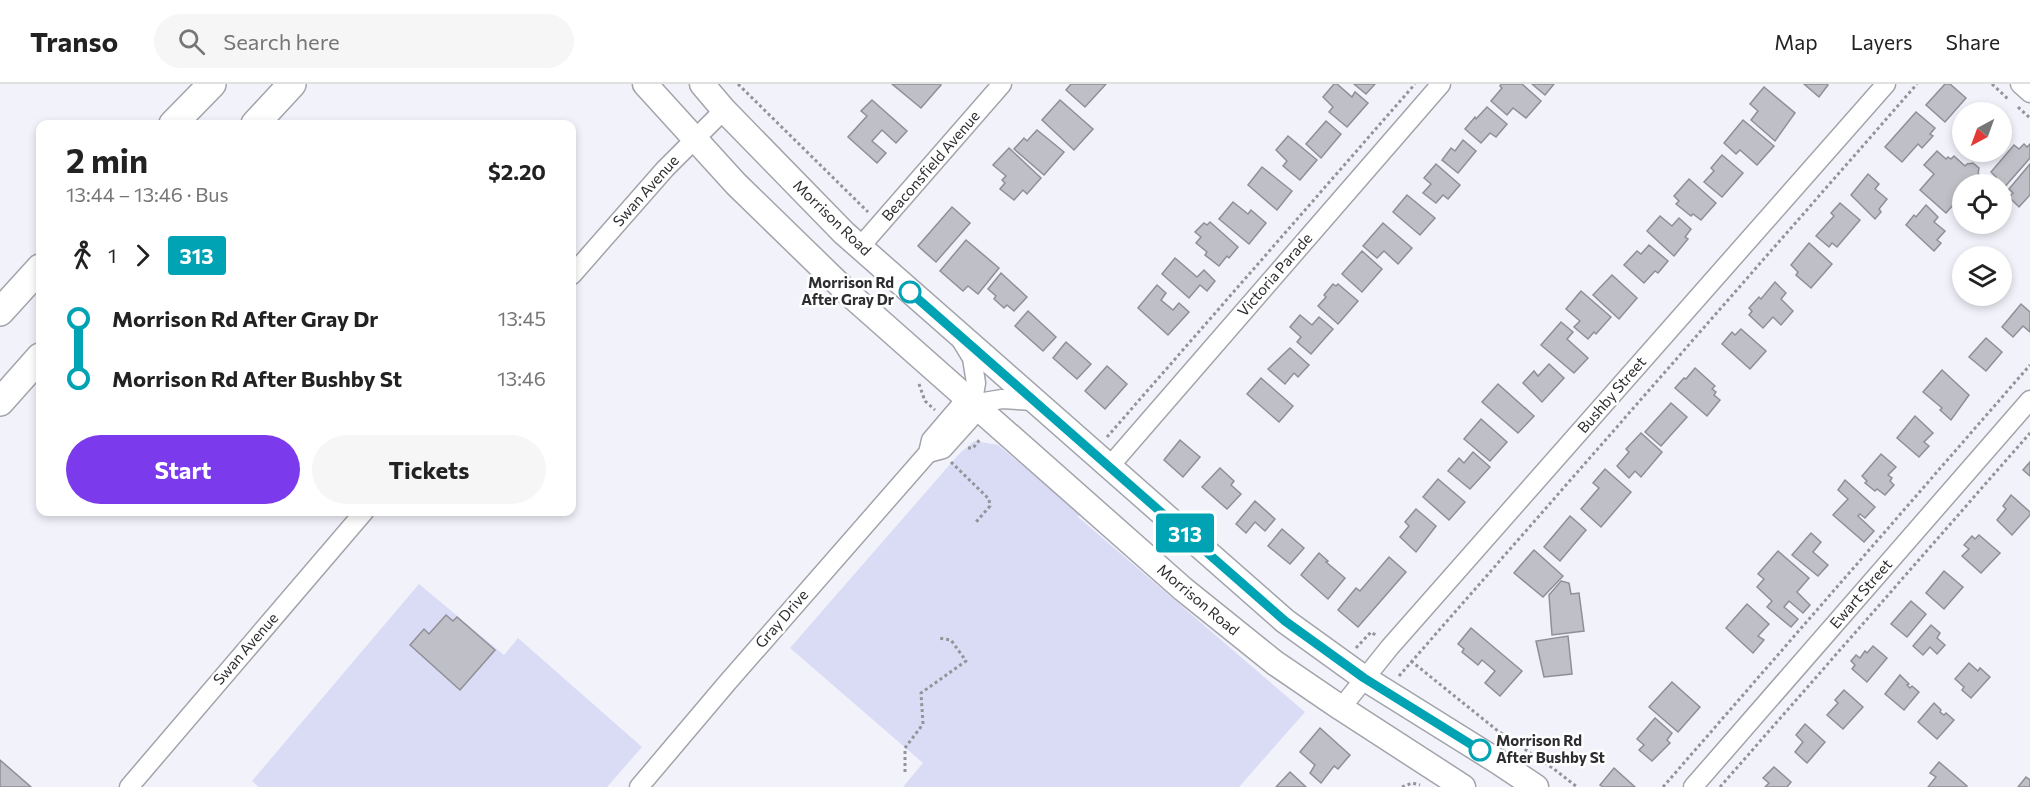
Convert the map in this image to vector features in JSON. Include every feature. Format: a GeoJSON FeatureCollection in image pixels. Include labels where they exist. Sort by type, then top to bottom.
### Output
{"type":"FeatureCollection","features":[{"type":"Feature","properties":{"kind":"highway"},"geometry":{"type":"LineString","coordinates":[[177,120],[212,84]]}},
{"type":"Feature","properties":{"kind":"highway"},"geometry":{"type":"LineString","coordinates":[[259,120],[292,84]]}},
{"type":"Feature","properties":{"kind":"highway"},"geometry":{"type":"LineString","coordinates":[[0,312],[36,272]]}},
{"type":"Feature","properties":{"kind":"highway"},"geometry":{"type":"LineString","coordinates":[[0,402],[36,362]]}},
{"type":"Feature","properties":{"kind":"main road","name":"Morrison Road"},"geometry":{"type":"LineString","coordinates":[[645,84],[694,139],[787,235],[847,292],[1183,589],[1275,663],[1463,787]]}},
{"type":"Feature","properties":{"kind":"main road","name":"Morrison Road"},"geometry":{"type":"LineString","coordinates":[[702,84],[724,110],[860,247],[1285,621],[1364,678],[1536,787]]}},
{"type":"Feature","properties":{"kind":"street","name":"Beaconsfield Avenue"},"geometry":{"type":"LineString","coordinates":[[860,247],[1002,84]]}},
{"type":"Feature","properties":{"kind":"street","name":"Victoria Parade"},"geometry":{"type":"LineString","coordinates":[[1110,467],[1441,84]]}},
{"type":"Feature","properties":{"kind":"street","name":"Bushby Street"},"geometry":{"type":"LineString","coordinates":[[1341,708],[1364,678],[1886,84]]}},
{"type":"Feature","properties":{"kind":"street"},"geometry":{"type":"LineString","coordinates":[[2020,84],[2030,93]]}},
{"type":"Feature","properties":{"kind":"street","name":"Swan Avenue"},"geometry":{"type":"LineString","coordinates":[[576,271],[665,169],[724,110]]}},
{"type":"Feature","properties":{"kind":"street","name":"Gray Drive"},"geometry":{"type":"LineString","coordinates":[[639,787],[928,453],[943,449],[970,419],[976,383],[972,358],[956,332]]}},
{"type":"Feature","properties":{"kind":"street"},"geometry":{"type":"LineString","coordinates":[[972,404],[1002,399],[1034,401]]}},
{"type":"Feature","properties":{"kind":"street","name":"Ewart Street"},"geometry":{"type":"LineString","coordinates":[[1693,787],[2030,400]]}},
{"type":"Feature","properties":{"kind":"street","name":"Swan Avenue"},"geometry":{"type":"LineString","coordinates":[[129,787],[361,516]]}},
{"type":"Feature","properties":{"kind":"path"},"geometry":{"type":"LineString","coordinates":[[738,84],[880,224]]}},
{"type":"Feature","properties":{"kind":"path"},"geometry":{"type":"LineString","coordinates":[[1099,437],[1106,438],[1111,435],[1415,84]]}},
{"type":"Feature","properties":{"kind":"path"},"geometry":{"type":"LineString","coordinates":[[1387,692],[1411,661],[1917,84]]}},
{"type":"Feature","properties":{"kind":"path"},"geometry":{"type":"LineString","coordinates":[[1664,787],[2030,365]]}},
{"type":"Feature","properties":{"kind":"path"},"geometry":{"type":"LineString","coordinates":[[1720,787],[2030,433]]}},
{"type":"Feature","properties":{"kind":"path"},"geometry":{"type":"LineString","coordinates":[[950,460],[989,499],[990,506],[976,522]]}},
{"type":"Feature","properties":{"kind":"path"},"geometry":{"type":"LineString","coordinates":[[905,772],[906,748],[923,723],[921,693],[966,661],[951,640],[939,638]]}},
{"type":"Feature","properties":{"kind":"path"},"geometry":{"type":"LineString","coordinates":[[1411,661],[1498,731],[1577,787]]}},
{"type":"Feature","properties":{"kind":"path"},"geometry":{"type":"LineString","coordinates":[[1402,787],[1412,783],[1427,786]]}},
{"type":"Feature","properties":{"kind":"shaded area"},"geometry":{"type":"Polygon","coordinates":[[[974,441],[998,445],[1082,515],[1077,516],[1305,712],[1239,787],[903,787],[923,763],[790,648],[959,454],[974,441]]]}},
{"type":"Feature","properties":{"kind":"shaded area"},"geometry":{"type":"Polygon","coordinates":[[[419,584],[504,655],[518,638],[642,747],[607,787],[259,787],[252,781],[419,584]]]}},
{"type":"Feature","properties":{"kind":"building"},"geometry":{"type":"Polygon","coordinates":[[[892,84],[940,84],[941,85],[921,108],[892,84]]]}},
{"type":"Feature","properties":{"kind":"building"},"geometry":{"type":"Polygon","coordinates":[[[1071,84],[1106,84],[1085,107],[1066,90],[1071,84]]]}},
{"type":"Feature","properties":{"kind":"building"},"geometry":{"type":"Polygon","coordinates":[[[1334,84],[1352,97],[1355,92],[1368,103],[1347,127],[1329,112],[1333,107],[1323,97],[1334,84]]]}},
{"type":"Feature","properties":{"kind":"building"},"geometry":{"type":"Polygon","coordinates":[[[1354,84],[1375,84],[1366,94],[1354,84]]]}},
{"type":"Feature","properties":{"kind":"building"},"geometry":{"type":"Polygon","coordinates":[[[1501,84],[1522,84],[1541,101],[1526,118],[1513,108],[1507,115],[1491,101],[1502,88],[1501,84]]]}},
{"type":"Feature","properties":{"kind":"building"},"geometry":{"type":"Polygon","coordinates":[[[1532,84],[1554,84],[1545,95],[1532,84]]]}},
{"type":"Feature","properties":{"kind":"building"},"geometry":{"type":"Polygon","coordinates":[[[1804,84],[1827,84],[1828,85],[1819,97],[1804,84]]]}},
{"type":"Feature","properties":{"kind":"building"},"geometry":{"type":"Polygon","coordinates":[[[1945,84],[1950,84],[1966,98],[1962,102],[1952,102],[1952,114],[1945,122],[1926,105],[1945,84]]]}},
{"type":"Feature","properties":{"kind":"building"},"geometry":{"type":"Polygon","coordinates":[[[1764,87],[1795,113],[1775,141],[1751,120],[1758,111],[1750,104],[1764,87]]]}},
{"type":"Feature","properties":{"kind":"building"},"geometry":{"type":"Polygon","coordinates":[[[872,100],[907,131],[896,143],[882,130],[872,141],[886,153],[877,163],[848,137],[867,116],[861,111],[872,100]]]}},
{"type":"Feature","properties":{"kind":"building"},"geometry":{"type":"Polygon","coordinates":[[[1060,100],[1093,129],[1074,150],[1042,120],[1060,100]]]}},
{"type":"Feature","properties":{"kind":"building"},"geometry":{"type":"Polygon","coordinates":[[[1487,107],[1507,124],[1496,137],[1490,133],[1481,143],[1465,129],[1487,107]]]}},
{"type":"Feature","properties":{"kind":"building"},"geometry":{"type":"Polygon","coordinates":[[[1916,112],[1935,128],[1930,134],[1933,136],[1922,148],[1918,144],[1902,162],[1885,147],[1916,112]]]}},
{"type":"Feature","properties":{"kind":"building"},"geometry":{"type":"Polygon","coordinates":[[[1743,120],[1774,146],[1757,165],[1740,150],[1736,154],[1724,143],[1743,120]]]}},
{"type":"Feature","properties":{"kind":"building"},"geometry":{"type":"Polygon","coordinates":[[[1326,121],[1341,134],[1321,158],[1306,144],[1326,121]]]}},
{"type":"Feature","properties":{"kind":"building"},"geometry":{"type":"Polygon","coordinates":[[[1037,130],[1064,152],[1044,175],[1014,149],[1024,138],[1027,141],[1037,130]]]}},
{"type":"Feature","properties":{"kind":"building"},"geometry":{"type":"Polygon","coordinates":[[[1288,136],[1317,160],[1300,180],[1283,166],[1287,161],[1276,150],[1288,136]]]}},
{"type":"Feature","properties":{"kind":"building"},"geometry":{"type":"Polygon","coordinates":[[[1463,140],[1476,151],[1458,173],[1442,160],[1451,148],[1455,151],[1463,140]]]}},
{"type":"Feature","properties":{"kind":"building"},"geometry":{"type":"Polygon","coordinates":[[[2024,144],[2027,147],[2030,144],[2030,158],[2012,179],[2012,174],[1993,174],[1991,172],[2000,162],[2012,162],[2014,145],[2019,149],[2024,144]]]}},
{"type":"Feature","properties":{"kind":"building"},"geometry":{"type":"Polygon","coordinates":[[[1009,148],[1041,178],[1027,194],[1023,190],[1014,200],[1000,189],[1005,183],[1002,180],[1006,176],[993,165],[1009,148]]]}},
{"type":"Feature","properties":{"kind":"building"},"geometry":{"type":"Polygon","coordinates":[[[1937,151],[1946,159],[1952,158],[1952,162],[1961,162],[1965,166],[1973,163],[1979,168],[1978,174],[1952,174],[1952,206],[1946,213],[1920,190],[1934,174],[1924,165],[1937,151]]]}},
{"type":"Feature","properties":{"kind":"building"},"geometry":{"type":"Polygon","coordinates":[[[1722,155],[1743,173],[1722,197],[1704,182],[1714,171],[1711,168],[1722,155]]]}},
{"type":"Feature","properties":{"kind":"building"},"geometry":{"type":"Polygon","coordinates":[[[1436,164],[1460,185],[1448,199],[1443,195],[1436,203],[1423,193],[1431,184],[1424,178],[1436,164]]]}},
{"type":"Feature","properties":{"kind":"building"},"geometry":{"type":"Polygon","coordinates":[[[2030,164],[2030,195],[2019,207],[2012,200],[2012,185],[2030,164]]]}},
{"type":"Feature","properties":{"kind":"building"},"geometry":{"type":"Polygon","coordinates":[[[1262,167],[1292,191],[1277,210],[1248,185],[1262,167]]]}},
{"type":"Feature","properties":{"kind":"building"},"geometry":{"type":"Polygon","coordinates":[[[1868,174],[1879,184],[1875,189],[1887,199],[1875,219],[1851,195],[1868,174]]]}},
{"type":"Feature","properties":{"kind":"building"},"geometry":{"type":"Polygon","coordinates":[[[1689,179],[1716,203],[1701,220],[1693,214],[1691,216],[1676,204],[1679,201],[1674,196],[1689,179]]]}},
{"type":"Feature","properties":{"kind":"building"},"geometry":{"type":"Polygon","coordinates":[[[1407,195],[1435,218],[1420,235],[1393,212],[1407,195]]]}},
{"type":"Feature","properties":{"kind":"building"},"geometry":{"type":"Polygon","coordinates":[[[1233,202],[1248,214],[1251,210],[1266,223],[1249,244],[1219,219],[1233,202]]]}},
{"type":"Feature","properties":{"kind":"building"},"geometry":{"type":"Polygon","coordinates":[[[1840,203],[1860,220],[1837,247],[1832,243],[1829,247],[1816,236],[1834,216],[1831,213],[1840,203]]]}},
{"type":"Feature","properties":{"kind":"building"},"geometry":{"type":"Polygon","coordinates":[[[1926,205],[1938,217],[1934,222],[1945,231],[1937,240],[1941,243],[1934,251],[1906,225],[1926,205]]]}},
{"type":"Feature","properties":{"kind":"building"},"geometry":{"type":"Polygon","coordinates":[[[952,207],[970,223],[936,262],[918,246],[952,207]]]}},
{"type":"Feature","properties":{"kind":"building"},"geometry":{"type":"Polygon","coordinates":[[[1660,216],[1672,226],[1679,218],[1691,229],[1685,237],[1688,239],[1674,256],[1647,231],[1660,216]]]}},
{"type":"Feature","properties":{"kind":"building"},"geometry":{"type":"Polygon","coordinates":[[[1210,222],[1238,247],[1219,266],[1205,255],[1207,252],[1196,243],[1201,237],[1195,232],[1204,223],[1207,225],[1210,222]]]}},
{"type":"Feature","properties":{"kind":"building"},"geometry":{"type":"Polygon","coordinates":[[[1383,223],[1412,248],[1398,264],[1384,251],[1377,258],[1363,246],[1383,223]]]}},
{"type":"Feature","properties":{"kind":"building"},"geometry":{"type":"Polygon","coordinates":[[[966,240],[999,268],[978,294],[968,286],[963,291],[940,271],[966,240]]]}},
{"type":"Feature","properties":{"kind":"building"},"geometry":{"type":"Polygon","coordinates":[[[1809,243],[1832,264],[1811,288],[1796,275],[1798,272],[1791,265],[1809,243]]]}},
{"type":"Feature","properties":{"kind":"building"},"geometry":{"type":"Polygon","coordinates":[[[1649,245],[1668,261],[1658,273],[1655,271],[1644,283],[1624,265],[1637,251],[1641,254],[1649,245]]]}},
{"type":"Feature","properties":{"kind":"building"},"geometry":{"type":"Polygon","coordinates":[[[1362,251],[1382,269],[1362,292],[1342,274],[1362,251]]]}},
{"type":"Feature","properties":{"kind":"building"},"geometry":{"type":"Polygon","coordinates":[[[1175,258],[1197,277],[1204,270],[1215,281],[1207,291],[1200,285],[1189,298],[1162,274],[1175,258]]]}},
{"type":"Feature","properties":{"kind":"building"},"geometry":{"type":"Polygon","coordinates":[[[1001,273],[1027,297],[1014,311],[1007,305],[1004,308],[994,299],[996,296],[988,289],[1001,273]]]}},
{"type":"Feature","properties":{"kind":"building"},"geometry":{"type":"Polygon","coordinates":[[[1612,275],[1637,298],[1619,319],[1593,295],[1612,275]]]}},
{"type":"Feature","properties":{"kind":"building"},"geometry":{"type":"Polygon","coordinates":[[[1775,282],[1786,293],[1781,299],[1793,311],[1781,325],[1773,317],[1763,328],[1749,315],[1752,311],[1749,308],[1759,297],[1761,299],[1775,282]]]}},
{"type":"Feature","properties":{"kind":"building"},"geometry":{"type":"Polygon","coordinates":[[[1333,284],[1336,286],[1338,284],[1358,301],[1338,324],[1318,306],[1333,284]]]}},
{"type":"Feature","properties":{"kind":"building"},"geometry":{"type":"Polygon","coordinates":[[[1157,285],[1166,293],[1161,300],[1173,310],[1179,303],[1189,312],[1168,335],[1138,308],[1157,285]]]}},
{"type":"Feature","properties":{"kind":"building"},"geometry":{"type":"Polygon","coordinates":[[[1581,291],[1611,317],[1596,334],[1594,332],[1588,339],[1574,327],[1580,321],[1566,309],[1581,291]]]}},
{"type":"Feature","properties":{"kind":"building"},"geometry":{"type":"Polygon","coordinates":[[[2021,304],[2030,312],[2030,332],[2023,326],[2013,337],[2002,327],[2021,304]]]}},
{"type":"Feature","properties":{"kind":"building"},"geometry":{"type":"Polygon","coordinates":[[[1028,311],[1056,337],[1043,351],[1015,326],[1028,311]]]}},
{"type":"Feature","properties":{"kind":"building"},"geometry":{"type":"Polygon","coordinates":[[[1300,315],[1312,325],[1319,317],[1333,329],[1311,354],[1297,342],[1301,337],[1290,327],[1300,315]]]}},
{"type":"Feature","properties":{"kind":"building"},"geometry":{"type":"Polygon","coordinates":[[[1561,322],[1573,332],[1567,339],[1588,358],[1574,373],[1541,345],[1561,322]]]}},
{"type":"Feature","properties":{"kind":"building"},"geometry":{"type":"Polygon","coordinates":[[[1741,329],[1766,351],[1750,369],[1722,344],[1732,332],[1735,335],[1741,329]]]}},
{"type":"Feature","properties":{"kind":"building"},"geometry":{"type":"Polygon","coordinates":[[[1986,338],[2002,352],[1986,371],[1969,357],[1986,338]]]}},
{"type":"Feature","properties":{"kind":"building"},"geometry":{"type":"Polygon","coordinates":[[[1066,342],[1091,364],[1077,379],[1053,358],[1066,342]]]}},
{"type":"Feature","properties":{"kind":"building"},"geometry":{"type":"Polygon","coordinates":[[[1290,348],[1309,365],[1298,377],[1294,373],[1285,384],[1268,369],[1290,348]]]}},
{"type":"Feature","properties":{"kind":"building"},"geometry":{"type":"Polygon","coordinates":[[[1549,364],[1564,378],[1542,402],[1523,383],[1534,371],[1538,376],[1549,364]]]}},
{"type":"Feature","properties":{"kind":"building"},"geometry":{"type":"Polygon","coordinates":[[[1107,366],[1127,384],[1105,409],[1085,391],[1107,366]]]}},
{"type":"Feature","properties":{"kind":"building"},"geometry":{"type":"Polygon","coordinates":[[[1695,368],[1715,386],[1712,389],[1716,392],[1714,395],[1720,400],[1707,416],[1675,388],[1695,368]]]}},
{"type":"Feature","properties":{"kind":"building"},"geometry":{"type":"Polygon","coordinates":[[[1942,370],[1969,395],[1951,420],[1940,410],[1942,408],[1923,392],[1942,370]]]}},
{"type":"Feature","properties":{"kind":"building"},"geometry":{"type":"Polygon","coordinates":[[[1261,378],[1293,406],[1279,422],[1247,394],[1261,378]]]}},
{"type":"Feature","properties":{"kind":"building"},"geometry":{"type":"Polygon","coordinates":[[[1498,384],[1534,416],[1518,433],[1482,402],[1498,384]]]}},
{"type":"Feature","properties":{"kind":"building"},"geometry":{"type":"Polygon","coordinates":[[[1671,403],[1687,417],[1661,446],[1645,432],[1671,403]]]}},
{"type":"Feature","properties":{"kind":"building"},"geometry":{"type":"Polygon","coordinates":[[[1915,416],[1933,433],[1924,442],[1929,446],[1919,457],[1897,438],[1915,416]]]}},
{"type":"Feature","properties":{"kind":"building"},"geometry":{"type":"Polygon","coordinates":[[[1481,419],[1507,442],[1490,461],[1464,439],[1481,419]]]}},
{"type":"Feature","properties":{"kind":"building"},"geometry":{"type":"Polygon","coordinates":[[[1641,433],[1662,452],[1641,477],[1635,471],[1629,478],[1617,466],[1629,452],[1626,449],[1641,433]]]}},
{"type":"Feature","properties":{"kind":"building"},"geometry":{"type":"Polygon","coordinates":[[[1180,440],[1200,457],[1183,477],[1164,460],[1180,440]]]}},
{"type":"Feature","properties":{"kind":"building"},"geometry":{"type":"Polygon","coordinates":[[[1473,452],[1490,467],[1470,489],[1448,471],[1459,458],[1464,463],[1473,452]]]}},
{"type":"Feature","properties":{"kind":"building"},"geometry":{"type":"Polygon","coordinates":[[[1881,454],[1896,467],[1888,475],[1892,478],[1890,481],[1894,485],[1885,495],[1865,483],[1867,481],[1862,476],[1881,454]]]}},
{"type":"Feature","properties":{"kind":"building"},"geometry":{"type":"Polygon","coordinates":[[[2030,462],[2030,476],[2023,470],[2030,462]]]}},
{"type":"Feature","properties":{"kind":"building"},"geometry":{"type":"Polygon","coordinates":[[[1220,468],[1234,481],[1231,485],[1241,494],[1227,509],[1202,487],[1220,468]]]}},
{"type":"Feature","properties":{"kind":"building"},"geometry":{"type":"Polygon","coordinates":[[[1605,469],[1631,492],[1601,527],[1581,509],[1599,488],[1593,483],[1605,469]]]}},
{"type":"Feature","properties":{"kind":"building"},"geometry":{"type":"Polygon","coordinates":[[[1438,479],[1465,502],[1449,520],[1423,497],[1438,479]]]}},
{"type":"Feature","properties":{"kind":"building"},"geometry":{"type":"Polygon","coordinates":[[[1845,480],[1875,507],[1865,518],[1860,514],[1858,516],[1874,531],[1864,542],[1833,515],[1848,499],[1838,490],[1845,480]]]}},
{"type":"Feature","properties":{"kind":"building"},"geometry":{"type":"Polygon","coordinates":[[[2011,495],[2030,512],[2030,515],[2012,535],[1997,520],[2006,509],[2003,506],[2011,495]]]}},
{"type":"Feature","properties":{"kind":"building"},"geometry":{"type":"Polygon","coordinates":[[[1255,501],[1275,519],[1265,531],[1255,522],[1246,533],[1236,524],[1255,501]]]}},
{"type":"Feature","properties":{"kind":"building"},"geometry":{"type":"Polygon","coordinates":[[[1416,509],[1436,526],[1416,552],[1400,537],[1409,526],[1405,522],[1416,509]]]}},
{"type":"Feature","properties":{"kind":"building"},"geometry":{"type":"Polygon","coordinates":[[[1570,516],[1586,530],[1560,561],[1544,547],[1570,516]]]}},
{"type":"Feature","properties":{"kind":"building"},"geometry":{"type":"Polygon","coordinates":[[[1282,529],[1304,548],[1290,564],[1268,546],[1282,529]]]}},
{"type":"Feature","properties":{"kind":"building"},"geometry":{"type":"Polygon","coordinates":[[[1811,533],[1821,542],[1813,552],[1828,565],[1818,576],[1792,555],[1811,533]]]}},
{"type":"Feature","properties":{"kind":"building"},"geometry":{"type":"Polygon","coordinates":[[[1979,535],[2000,553],[1981,573],[1962,556],[1969,549],[1964,545],[1972,536],[1975,539],[1979,535]]]}},
{"type":"Feature","properties":{"kind":"building"},"geometry":{"type":"Polygon","coordinates":[[[1534,550],[1563,576],[1543,597],[1514,573],[1534,550]]]}},
{"type":"Feature","properties":{"kind":"building"},"geometry":{"type":"Polygon","coordinates":[[[1778,551],[1809,578],[1797,592],[1810,605],[1803,613],[1789,601],[1784,607],[1798,619],[1791,627],[1767,607],[1772,601],[1757,587],[1764,579],[1758,574],[1778,551]]]}},
{"type":"Feature","properties":{"kind":"building"},"geometry":{"type":"Polygon","coordinates":[[[1319,553],[1345,578],[1328,599],[1301,575],[1319,553]]]}},
{"type":"Feature","properties":{"kind":"building"},"geometry":{"type":"Polygon","coordinates":[[[1389,557],[1406,572],[1358,627],[1338,610],[1356,588],[1360,591],[1389,557]]]}},
{"type":"Feature","properties":{"kind":"building"},"geometry":{"type":"Polygon","coordinates":[[[1944,571],[1963,587],[1944,609],[1926,593],[1944,571]]]}},
{"type":"Feature","properties":{"kind":"building"},"geometry":{"type":"Polygon","coordinates":[[[1561,581],[1569,583],[1571,594],[1579,593],[1584,631],[1552,635],[1549,595],[1561,581]]]}},
{"type":"Feature","properties":{"kind":"building"},"geometry":{"type":"Polygon","coordinates":[[[1911,601],[1926,614],[1907,637],[1891,624],[1911,601]]]}},
{"type":"Feature","properties":{"kind":"building"},"geometry":{"type":"Polygon","coordinates":[[[1747,604],[1769,624],[1758,636],[1764,640],[1753,653],[1726,628],[1747,604]]]}},
{"type":"Feature","properties":{"kind":"building"},"geometry":{"type":"Polygon","coordinates":[[[446,615],[453,621],[457,617],[495,650],[460,690],[410,645],[424,629],[429,634],[446,615]]]}},
{"type":"Feature","properties":{"kind":"building"},"geometry":{"type":"Polygon","coordinates":[[[1931,625],[1940,633],[1937,638],[1945,645],[1937,654],[1930,647],[1923,655],[1913,646],[1931,625]]]}},
{"type":"Feature","properties":{"kind":"building"},"geometry":{"type":"Polygon","coordinates":[[[1471,628],[1522,671],[1500,696],[1485,683],[1495,671],[1482,660],[1478,665],[1462,652],[1464,649],[1458,644],[1471,628]]]}},
{"type":"Feature","properties":{"kind":"building"},"geometry":{"type":"Polygon","coordinates":[[[1568,636],[1572,674],[1544,677],[1536,641],[1568,636]]]}},
{"type":"Feature","properties":{"kind":"building"},"geometry":{"type":"Polygon","coordinates":[[[1873,646],[1887,658],[1867,682],[1852,669],[1855,665],[1851,661],[1856,655],[1860,658],[1873,646]]]}},
{"type":"Feature","properties":{"kind":"building"},"geometry":{"type":"Polygon","coordinates":[[[1969,663],[1978,671],[1980,668],[1990,677],[1971,698],[1955,679],[1969,663]]]}},
{"type":"Feature","properties":{"kind":"building"},"geometry":{"type":"Polygon","coordinates":[[[1900,675],[1910,688],[1912,686],[1919,692],[1904,710],[1885,694],[1900,675]]]}},
{"type":"Feature","properties":{"kind":"building"},"geometry":{"type":"Polygon","coordinates":[[[1672,682],[1700,707],[1678,732],[1649,707],[1672,682]]]}},
{"type":"Feature","properties":{"kind":"building"},"geometry":{"type":"Polygon","coordinates":[[[1844,690],[1863,707],[1843,729],[1827,715],[1838,703],[1835,700],[1844,690]]]}},
{"type":"Feature","properties":{"kind":"building"},"geometry":{"type":"Polygon","coordinates":[[[1934,703],[1941,710],[1940,712],[1944,715],[1946,713],[1954,720],[1937,739],[1918,722],[1934,703]]]}},
{"type":"Feature","properties":{"kind":"building"},"geometry":{"type":"Polygon","coordinates":[[[1655,718],[1672,733],[1667,740],[1670,743],[1652,761],[1639,750],[1644,745],[1637,739],[1655,718]]]}},
{"type":"Feature","properties":{"kind":"building"},"geometry":{"type":"Polygon","coordinates":[[[1805,724],[1825,742],[1807,763],[1795,752],[1803,742],[1796,735],[1805,724]]]}},
{"type":"Feature","properties":{"kind":"building"},"geometry":{"type":"Polygon","coordinates":[[[1320,728],[1350,755],[1338,769],[1334,766],[1321,783],[1310,773],[1315,765],[1300,752],[1320,728]]]}},
{"type":"Feature","properties":{"kind":"building"},"geometry":{"type":"Polygon","coordinates":[[[0,760],[31,787],[0,787],[0,760]]]}},
{"type":"Feature","properties":{"kind":"building"},"geometry":{"type":"Polygon","coordinates":[[[1939,762],[1967,786],[1928,787],[1936,777],[1930,773],[1939,762]]]}},
{"type":"Feature","properties":{"kind":"building"},"geometry":{"type":"Polygon","coordinates":[[[1774,767],[1791,782],[1787,787],[1765,787],[1769,783],[1763,778],[1774,767]]]}},
{"type":"Feature","properties":{"kind":"building"},"geometry":{"type":"Polygon","coordinates":[[[1614,768],[1635,787],[1603,787],[1600,785],[1614,768]]]}},
{"type":"Feature","properties":{"kind":"building"},"geometry":{"type":"Polygon","coordinates":[[[1290,772],[1306,787],[1276,787],[1290,772]]]}},
{"type":"Feature","properties":{"kind":"building"},"geometry":{"type":"Polygon","coordinates":[[[2026,777],[2030,780],[2030,787],[2018,787],[2026,777]]]}},
{"type":"Feature","properties":{"kind":"bus line","name":"313"},"geometry":{"type":"LineString","coordinates":[[910,292],[1285,621],[1364,678],[1480,750]]}},
{"type":"Feature","properties":{"kind":"place","name":"Morrison Rd After Gray Dr"},"geometry":{"type":"Point","coordinates":[910,292]}},
{"type":"Feature","properties":{"kind":"place","name":"Morrison Rd After Bushby St"},"geometry":{"type":"Point","coordinates":[1480,750]}}]}
